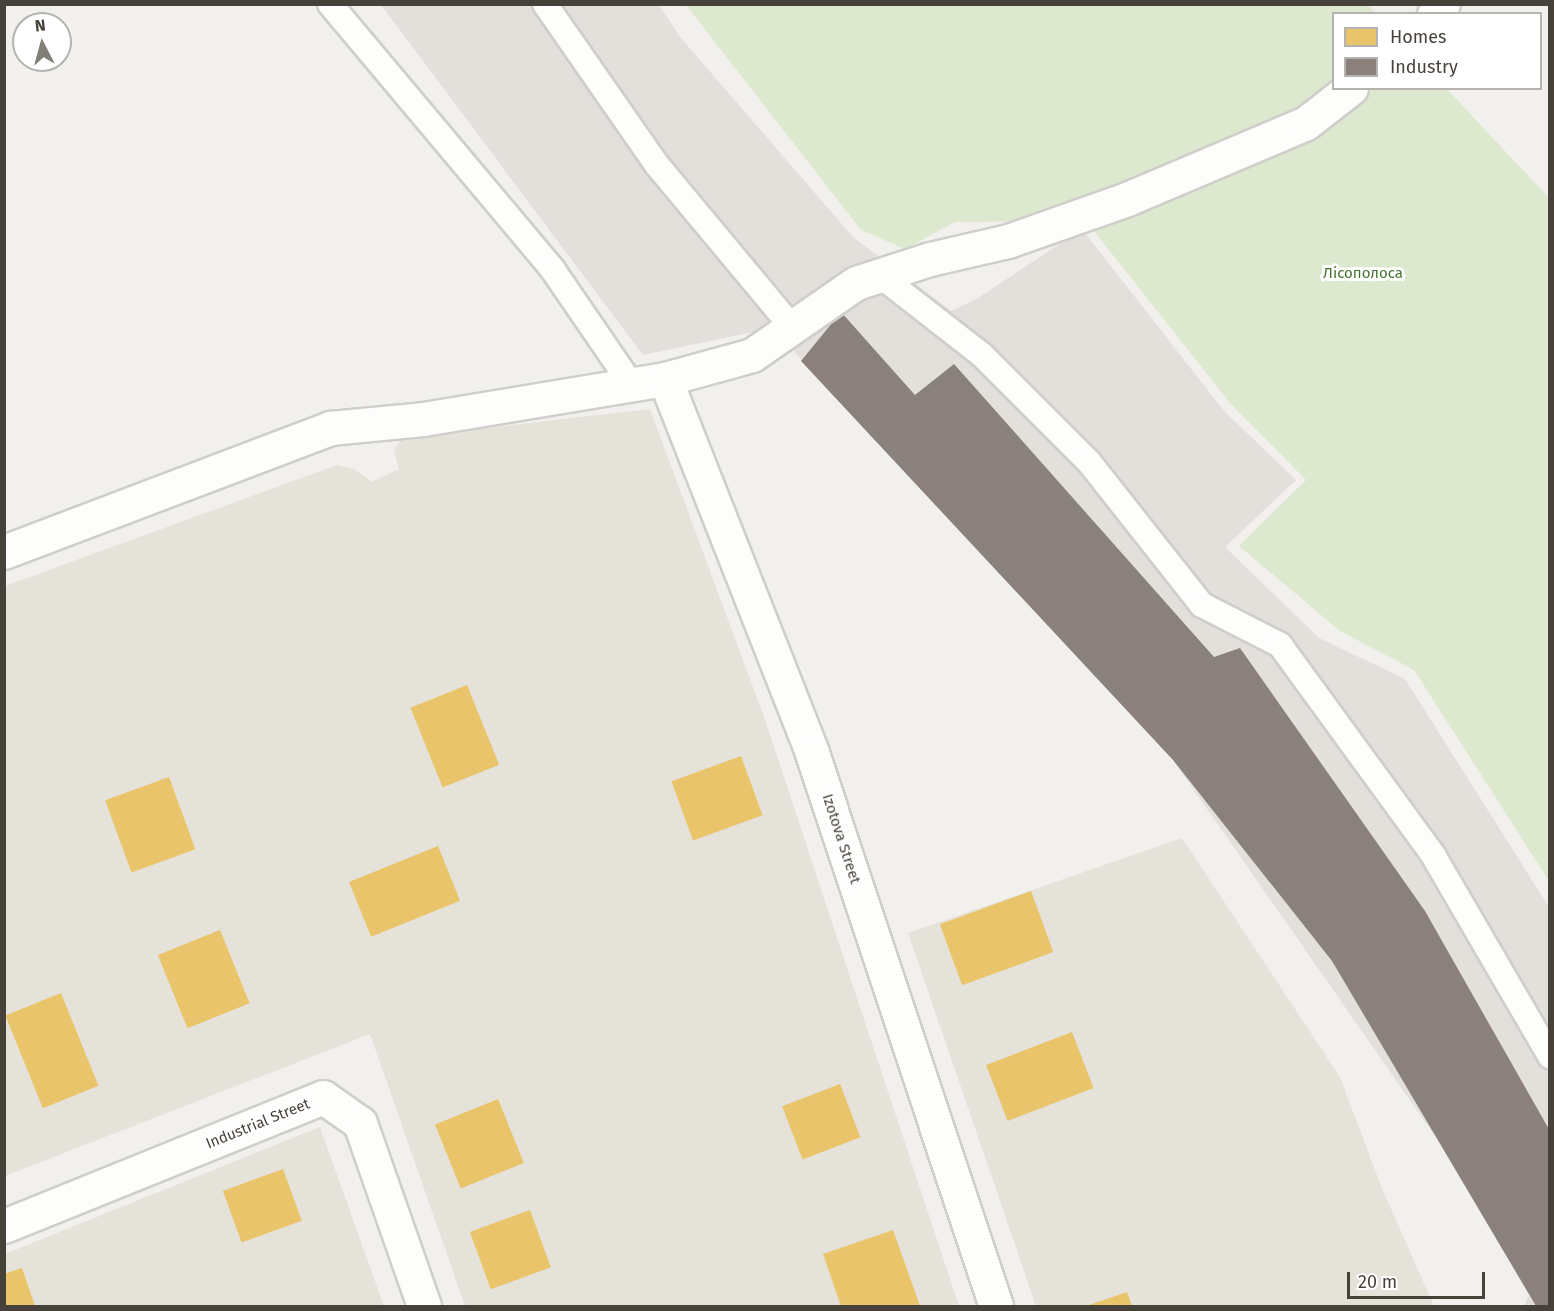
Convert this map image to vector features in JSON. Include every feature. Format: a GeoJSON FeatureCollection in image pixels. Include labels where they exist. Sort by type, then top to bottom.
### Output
{"type":"FeatureCollection","features":[{"type":"Feature","properties":{"kind":"street"},"geometry":{"type":"LineString","coordinates":[[4,552],[330,428],[423,419],[665,379],[752,356],[791,326],[856,283],[878,274],[1008,241],[1127,198],[1306,123],[1348,90]]}},
{"type":"Feature","properties":{"kind":"street","name":"Izotova Street"},"geometry":{"type":"LineString","coordinates":[[665,379],[812,753],[996,1306]]}},
{"type":"Feature","properties":{"kind":"street","name":"Industrial Street"},"geometry":{"type":"LineString","coordinates":[[4,1226],[323,1097],[360,1123],[424,1306]]}},
{"type":"Feature","properties":{"kind":"lane"},"geometry":{"type":"LineString","coordinates":[[330,4],[553,270],[631,384]]}},
{"type":"Feature","properties":{"kind":"lane"},"geometry":{"type":"LineString","coordinates":[[545,4],[657,165],[791,326]]}},
{"type":"Feature","properties":{"kind":"lane"},"geometry":{"type":"LineString","coordinates":[[878,274],[982,355],[1089,462],[1202,605],[1280,645],[1433,855],[1550,1056]]}},
{"type":"Feature","properties":{"kind":"shaded area"},"geometry":{"type":"Polygon","coordinates":[[[381,5],[659,5],[680,37],[853,237],[951,311],[978,298],[1082,229],[1224,411],[1296,480],[1225,547],[1319,638],[1405,679],[1549,907],[1549,1306],[1524,1306],[1529,1295],[1439,1142],[1173,760],[772,328],[643,355],[381,5]]]}},
{"type":"Feature","properties":{"kind":"shaded area"},"geometry":{"type":"Polygon","coordinates":[[[650,409],[763,714],[959,1306],[465,1306],[370,1034],[5,1176],[5,586],[337,465],[354,469],[372,482],[399,469],[394,450],[402,438],[650,409]]]}},
{"type":"Feature","properties":{"kind":"shaded area"},"geometry":{"type":"Polygon","coordinates":[[[1182,838],[1340,1077],[1381,1186],[1434,1306],[1036,1306],[908,933],[1182,838]]]}},
{"type":"Feature","properties":{"kind":"shaded area"},"geometry":{"type":"Polygon","coordinates":[[[320,1127],[384,1306],[5,1306],[5,1254],[320,1127]]]}},
{"type":"Feature","properties":{"kind":"green space","name":"Лісополоса"},"geometry":{"type":"Polygon","coordinates":[[[686,5],[1367,5],[1375,12],[1332,12],[1332,90],[1448,90],[1549,198],[1549,881],[1414,670],[1340,631],[1239,546],[1306,480],[1230,403],[1086,221],[955,222],[905,249],[861,230],[686,5]]]}},
{"type":"Feature","properties":{"kind":"building: Homes"},"geometry":{"type":"Polygon","coordinates":[[[467,685],[499,765],[443,788],[410,708],[467,685]]]}},
{"type":"Feature","properties":{"kind":"building: Homes"},"geometry":{"type":"Polygon","coordinates":[[[741,756],[763,815],[693,841],[671,781],[741,756]]]}},
{"type":"Feature","properties":{"kind":"building: Homes"},"geometry":{"type":"Polygon","coordinates":[[[169,777],[195,849],[131,873],[105,800],[169,777]]]}},
{"type":"Feature","properties":{"kind":"building: Homes"},"geometry":{"type":"Polygon","coordinates":[[[438,846],[460,901],[371,937],[349,882],[438,846]]]}},
{"type":"Feature","properties":{"kind":"building: Homes"},"geometry":{"type":"Polygon","coordinates":[[[1031,891],[1053,952],[962,985],[940,924],[1031,891]]]}},
{"type":"Feature","properties":{"kind":"building: Homes"},"geometry":{"type":"Polygon","coordinates":[[[220,930],[250,1003],[187,1028],[158,955],[220,930]]]}},
{"type":"Feature","properties":{"kind":"building: Homes"},"geometry":{"type":"Polygon","coordinates":[[[61,993],[98,1086],[43,1108],[5,1015],[61,993]]]}},
{"type":"Feature","properties":{"kind":"building: Homes"},"geometry":{"type":"Polygon","coordinates":[[[1072,1032],[1094,1088],[1008,1121],[986,1065],[1072,1032]]]}},
{"type":"Feature","properties":{"kind":"building: Homes"},"geometry":{"type":"Polygon","coordinates":[[[840,1084],[860,1137],[803,1159],[782,1106],[840,1084]]]}},
{"type":"Feature","properties":{"kind":"building: Homes"},"geometry":{"type":"Polygon","coordinates":[[[498,1099],[524,1163],[461,1188],[435,1124],[498,1099]]]}},
{"type":"Feature","properties":{"kind":"building: Homes"},"geometry":{"type":"Polygon","coordinates":[[[283,1169],[302,1221],[242,1243],[223,1191],[283,1169]]]}},
{"type":"Feature","properties":{"kind":"building: Homes"},"geometry":{"type":"Polygon","coordinates":[[[530,1210],[551,1267],[491,1289],[470,1232],[530,1210]]]}},
{"type":"Feature","properties":{"kind":"building: Homes"},"geometry":{"type":"Polygon","coordinates":[[[893,1230],[920,1306],[841,1306],[823,1254],[893,1230]]]}},
{"type":"Feature","properties":{"kind":"building: Homes"},"geometry":{"type":"Polygon","coordinates":[[[22,1268],[35,1306],[4,1306],[4,1274],[22,1268]]]}},
{"type":"Feature","properties":{"kind":"building: Homes"},"geometry":{"type":"Polygon","coordinates":[[[1127,1292],[1132,1306],[1086,1306],[1127,1292]]]}},
{"type":"Feature","properties":{"kind":"building: Industry"},"geometry":{"type":"Polygon","coordinates":[[[841,312],[915,395],[954,364],[1214,657],[1240,648],[1425,911],[1550,1131],[1550,1306],[1536,1306],[1332,961],[1173,760],[801,361],[841,312]]]}}]}
